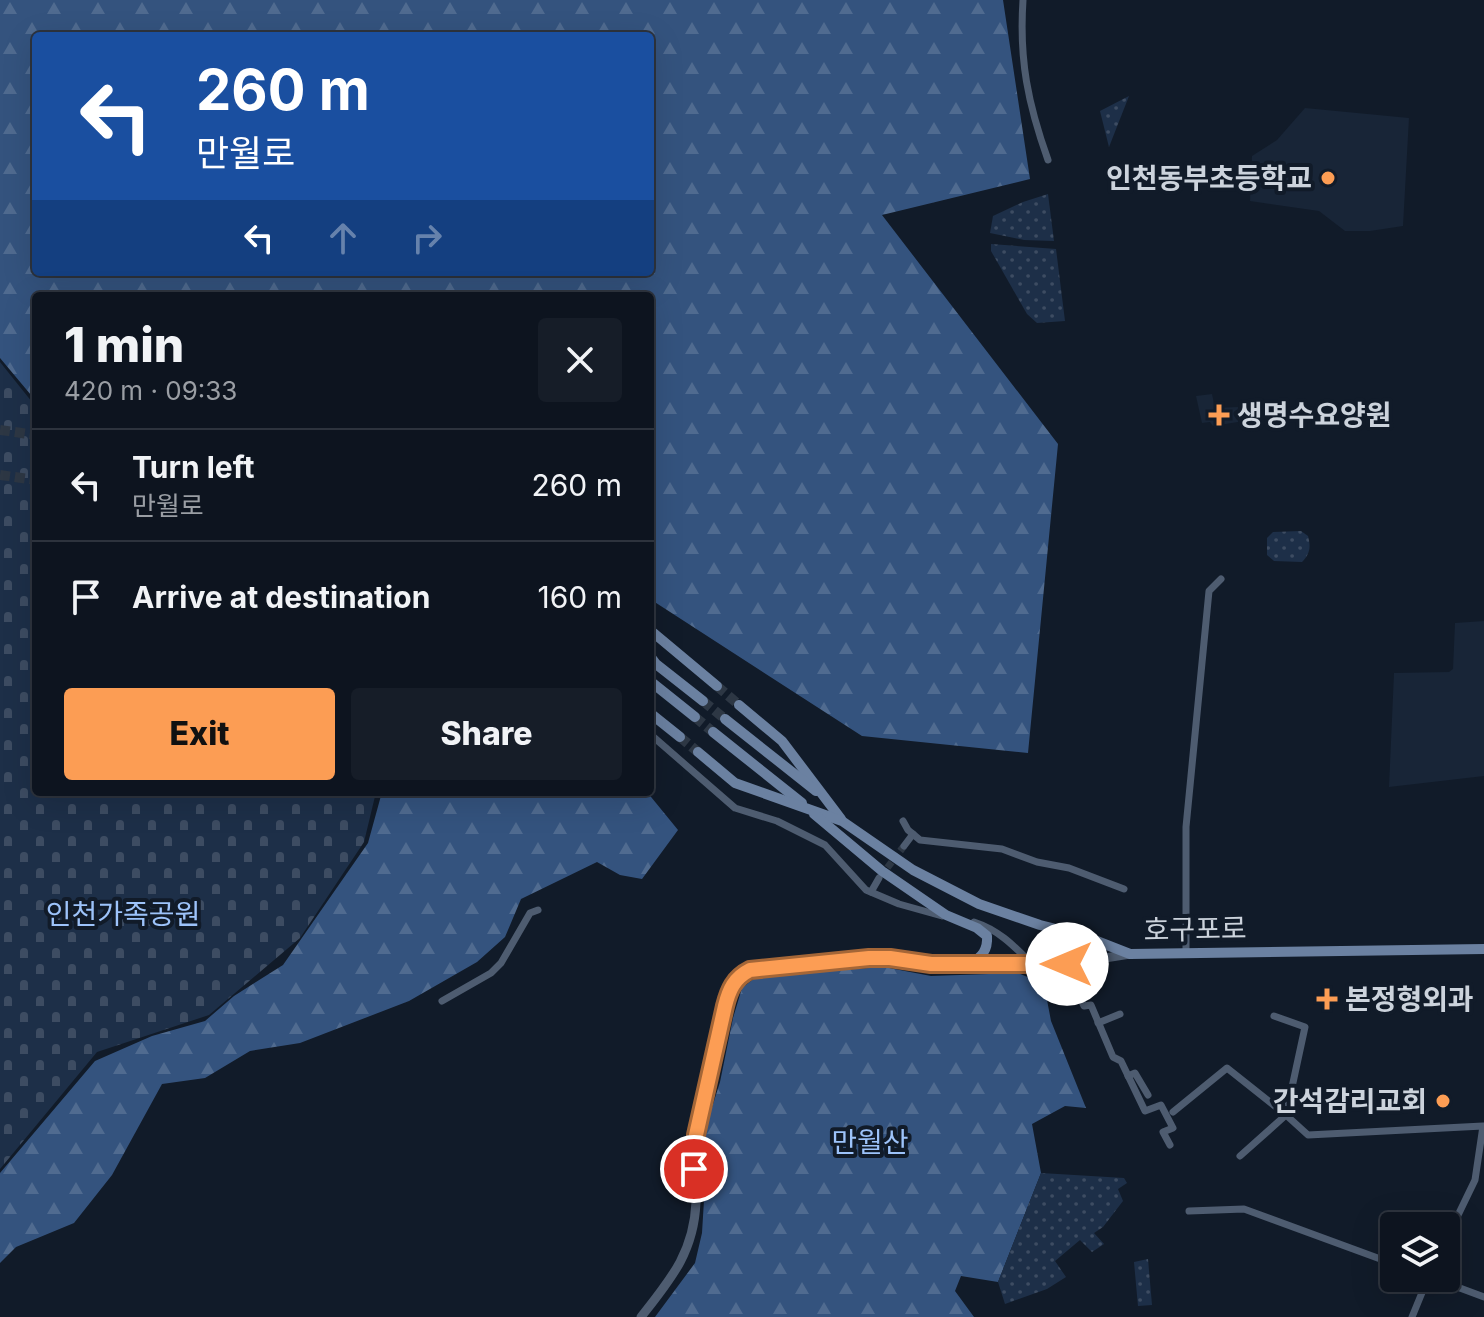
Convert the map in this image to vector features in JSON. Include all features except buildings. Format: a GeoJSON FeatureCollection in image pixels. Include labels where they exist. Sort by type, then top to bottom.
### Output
{"type":"FeatureCollection","features":[{"type":"Feature","properties":{"kind":"main road"},"geometry":{"type":"LineString","coordinates":[[654,633],[717,686]]}},
{"type":"Feature","properties":{"kind":"main road"},"geometry":{"type":"LineString","coordinates":[[654,661],[703,701]]}},
{"type":"Feature","properties":{"kind":"main road"},"geometry":{"type":"LineString","coordinates":[[654,684],[695,717]]}},
{"type":"Feature","properties":{"kind":"main road","name":"호구포로"},"geometry":{"type":"LineString","coordinates":[[739,705],[782,741],[842,821]]}},
{"type":"Feature","properties":{"kind":"main road"},"geometry":{"type":"LineString","coordinates":[[654,716],[680,737]]}},
{"type":"Feature","properties":{"kind":"main road","name":"호구포로"},"geometry":{"type":"LineString","coordinates":[[725,719],[827,800]]}},
{"type":"Feature","properties":{"kind":"main road","name":"호구포로"},"geometry":{"type":"LineString","coordinates":[[713,732],[809,809]]}},
{"type":"Feature","properties":{"kind":"main road","name":"호구포로"},"geometry":{"type":"LineString","coordinates":[[698,752],[735,783],[842,821],[913,870],[979,904],[1084,936],[1130,954],[1484,949]]}},
{"type":"Feature","properties":{"kind":"main road"},"geometry":{"type":"LineString","coordinates":[[809,809],[882,871],[952,918],[977,928],[987,936],[988,944],[982,957],[970,964]]}},
{"type":"Feature","properties":{"kind":"street"},"geometry":{"type":"LineString","coordinates":[[1023,0],[1020,40],[1026,93],[1048,160]]}},
{"type":"Feature","properties":{"kind":"street"},"geometry":{"type":"LineString","coordinates":[[1186,953],[1186,827],[1209,591],[1221,579]]}},
{"type":"Feature","properties":{"kind":"street"},"geometry":{"type":"LineString","coordinates":[[654,737],[735,808],[777,821],[825,845],[866,890],[899,904],[990,927],[1004,936],[1032,964]]}},
{"type":"Feature","properties":{"kind":"street"},"geometry":{"type":"LineString","coordinates":[[903,821],[920,840],[1002,849],[1037,862],[1069,868],[1124,889]]}},
{"type":"Feature","properties":{"kind":"street"},"geometry":{"type":"LineString","coordinates":[[904,846],[913,834]]}},
{"type":"Feature","properties":{"kind":"street"},"geometry":{"type":"LineString","coordinates":[[871,892],[879,878]]}},
{"type":"Feature","properties":{"kind":"street"},"geometry":{"type":"LineString","coordinates":[[442,1001],[491,973],[501,963],[530,913],[538,910]]}},
{"type":"Feature","properties":{"kind":"street"},"geometry":{"type":"LineString","coordinates":[[641,1317],[675,1274],[688,1246],[696,1201],[696,1135],[725,1006],[730,988],[737,978],[750,970],[869,958],[931,964],[1067,964],[1130,954]]}},
{"type":"Feature","properties":{"kind":"street"},"geometry":{"type":"LineString","coordinates":[[1076,989],[1084,1006],[1091,1005],[1113,1057],[1121,1061],[1145,1111],[1161,1105],[1173,1128],[1163,1132],[1170,1145]]}},
{"type":"Feature","properties":{"kind":"street"},"geometry":{"type":"LineString","coordinates":[[1098,1023],[1120,1014]]}},
{"type":"Feature","properties":{"kind":"street"},"geometry":{"type":"LineString","coordinates":[[1240,1156],[1286,1115],[1305,1027],[1274,1016]]}},
{"type":"Feature","properties":{"kind":"street"},"geometry":{"type":"LineString","coordinates":[[1173,1112],[1227,1068],[1308,1135],[1483,1126],[1475,1180],[1460,1212]]}},
{"type":"Feature","properties":{"kind":"street"},"geometry":{"type":"LineString","coordinates":[[1128,1076],[1135,1073],[1148,1095]]}},
{"type":"Feature","properties":{"kind":"street"},"geometry":{"type":"LineString","coordinates":[[1189,1211],[1244,1209],[1380,1259]]}},
{"type":"Feature","properties":{"kind":"street"},"geometry":{"type":"LineString","coordinates":[[1460,1288],[1484,1297]]}},
{"type":"Feature","properties":{"kind":"street"},"geometry":{"type":"LineString","coordinates":[[1412,1317],[1424,1292]]}},
{"type":"Feature","properties":{"kind":"shaded area","name":"인천동부초등학교"},"geometry":{"type":"Polygon","coordinates":[[[1305,108],[1409,118],[1403,226],[1345,231],[1319,211],[1250,201],[1252,156],[1277,140],[1305,108]]]}},
{"type":"Feature","properties":{"kind":"shaded area","name":"생명수요양원"},"geometry":{"type":"Polygon","coordinates":[[[1212,394],[1215,408],[1238,407],[1238,422],[1213,426],[1210,422],[1202,423],[1196,396],[1212,394]]]}},
{"type":"Feature","properties":{"kind":"shaded area"},"geometry":{"type":"Polygon","coordinates":[[[1484,621],[1484,776],[1389,787],[1394,673],[1449,672],[1453,669],[1455,623],[1484,621]]]}},
{"type":"Feature","properties":{"kind":"green space"},"geometry":{"type":"Polygon","coordinates":[[[0,0],[1003,0],[1030,179],[882,215],[1058,444],[1028,753],[862,736],[654,602],[654,292],[32,292],[32,396],[0,358],[0,0]]]}},
{"type":"Feature","properties":{"kind":"green space"},"geometry":{"type":"Polygon","coordinates":[[[1129,96],[1109,147],[1100,111],[1129,96]]]}},
{"type":"Feature","properties":{"kind":"green space"},"geometry":{"type":"Polygon","coordinates":[[[1048,194],[1054,241],[1024,240],[990,233],[993,216],[1048,194]]]}},
{"type":"Feature","properties":{"kind":"green space"},"geometry":{"type":"Polygon","coordinates":[[[991,244],[1056,249],[1065,321],[1037,323],[1027,314],[991,251],[991,244]]]}},
{"type":"Feature","properties":{"kind":"green space","name":"인천가족공원"},"geometry":{"type":"Polygon","coordinates":[[[0,362],[32,402],[32,796],[375,796],[364,842],[300,938],[209,1015],[97,1052],[0,1169],[0,362]]]}},
{"type":"Feature","properties":{"kind":"green space"},"geometry":{"type":"Polygon","coordinates":[[[1301,531],[1308,536],[1309,544],[1302,562],[1274,561],[1267,555],[1267,538],[1273,532],[1301,531]]]}},
{"type":"Feature","properties":{"kind":"green space"},"geometry":{"type":"Polygon","coordinates":[[[381,796],[650,796],[678,830],[642,879],[620,875],[597,862],[521,899],[505,937],[477,962],[409,1001],[300,1043],[250,1051],[205,1078],[162,1084],[112,1175],[74,1223],[16,1247],[0,1263],[0,1173],[95,1061],[152,1036],[205,1021],[234,996],[283,965],[368,843],[381,796]]]}},
{"type":"Feature","properties":{"kind":"green space","name":"만월산"},"geometry":{"type":"Polygon","coordinates":[[[884,967],[931,976],[1018,973],[1044,984],[1051,1021],[1086,1108],[1065,1106],[1032,1124],[1041,1173],[998,1282],[961,1276],[955,1291],[974,1317],[655,1317],[695,1263],[702,1233],[705,1184],[703,1136],[720,1082],[742,988],[764,975],[884,967]]]}},
{"type":"Feature","properties":{"kind":"green space"},"geometry":{"type":"Polygon","coordinates":[[[1041,1173],[1124,1178],[1127,1183],[1118,1189],[1123,1201],[1103,1227],[1094,1233],[1104,1244],[1092,1252],[1080,1240],[1055,1261],[1066,1277],[1047,1289],[1005,1304],[998,1282],[1041,1173]]]}},
{"type":"Feature","properties":{"kind":"green space"},"geometry":{"type":"Polygon","coordinates":[[[1148,1259],[1152,1305],[1138,1306],[1134,1262],[1148,1259]]]}},
{"type":"Feature","properties":{"kind":"tunnel"},"geometry":{"type":"LineString","coordinates":[[0,430],[32,434]]}},
{"type":"Feature","properties":{"kind":"tunnel"},"geometry":{"type":"LineString","coordinates":[[0,475],[32,479]]}},
{"type":"Feature","properties":{"kind":"tunnel"},"geometry":{"type":"LineString","coordinates":[[717,686],[739,705]]}},
{"type":"Feature","properties":{"kind":"tunnel"},"geometry":{"type":"LineString","coordinates":[[703,701],[725,719]]}},
{"type":"Feature","properties":{"kind":"tunnel"},"geometry":{"type":"LineString","coordinates":[[695,717],[713,732]]}},
{"type":"Feature","properties":{"kind":"tunnel"},"geometry":{"type":"LineString","coordinates":[[680,737],[698,752]]}},
{"type":"Feature","properties":{"kind":"tunnel"},"geometry":{"type":"LineString","coordinates":[[881,876],[904,846]]}},
{"type":"Feature","properties":{"kind":"place","name":"인천동부초등학교"},"geometry":{"type":"Point","coordinates":[1328,178]}},
{"type":"Feature","properties":{"kind":"place","name":"생명수요양원"},"geometry":{"type":"Point","coordinates":[1219,415]}},
{"type":"Feature","properties":{"kind":"place","name":"본정형외과"},"geometry":{"type":"Point","coordinates":[1327,999]}},
{"type":"Feature","properties":{"kind":"place","name":"간석감리교회"},"geometry":{"type":"Point","coordinates":[1443,1101]}},
{"type":"Feature","properties":{"kind":"route"},"geometry":{"type":"LineString","coordinates":[[694,1169],[696,1135],[725,1006],[730,988],[742,974],[750,970],[869,958],[931,964],[1067,964]]}}]}
